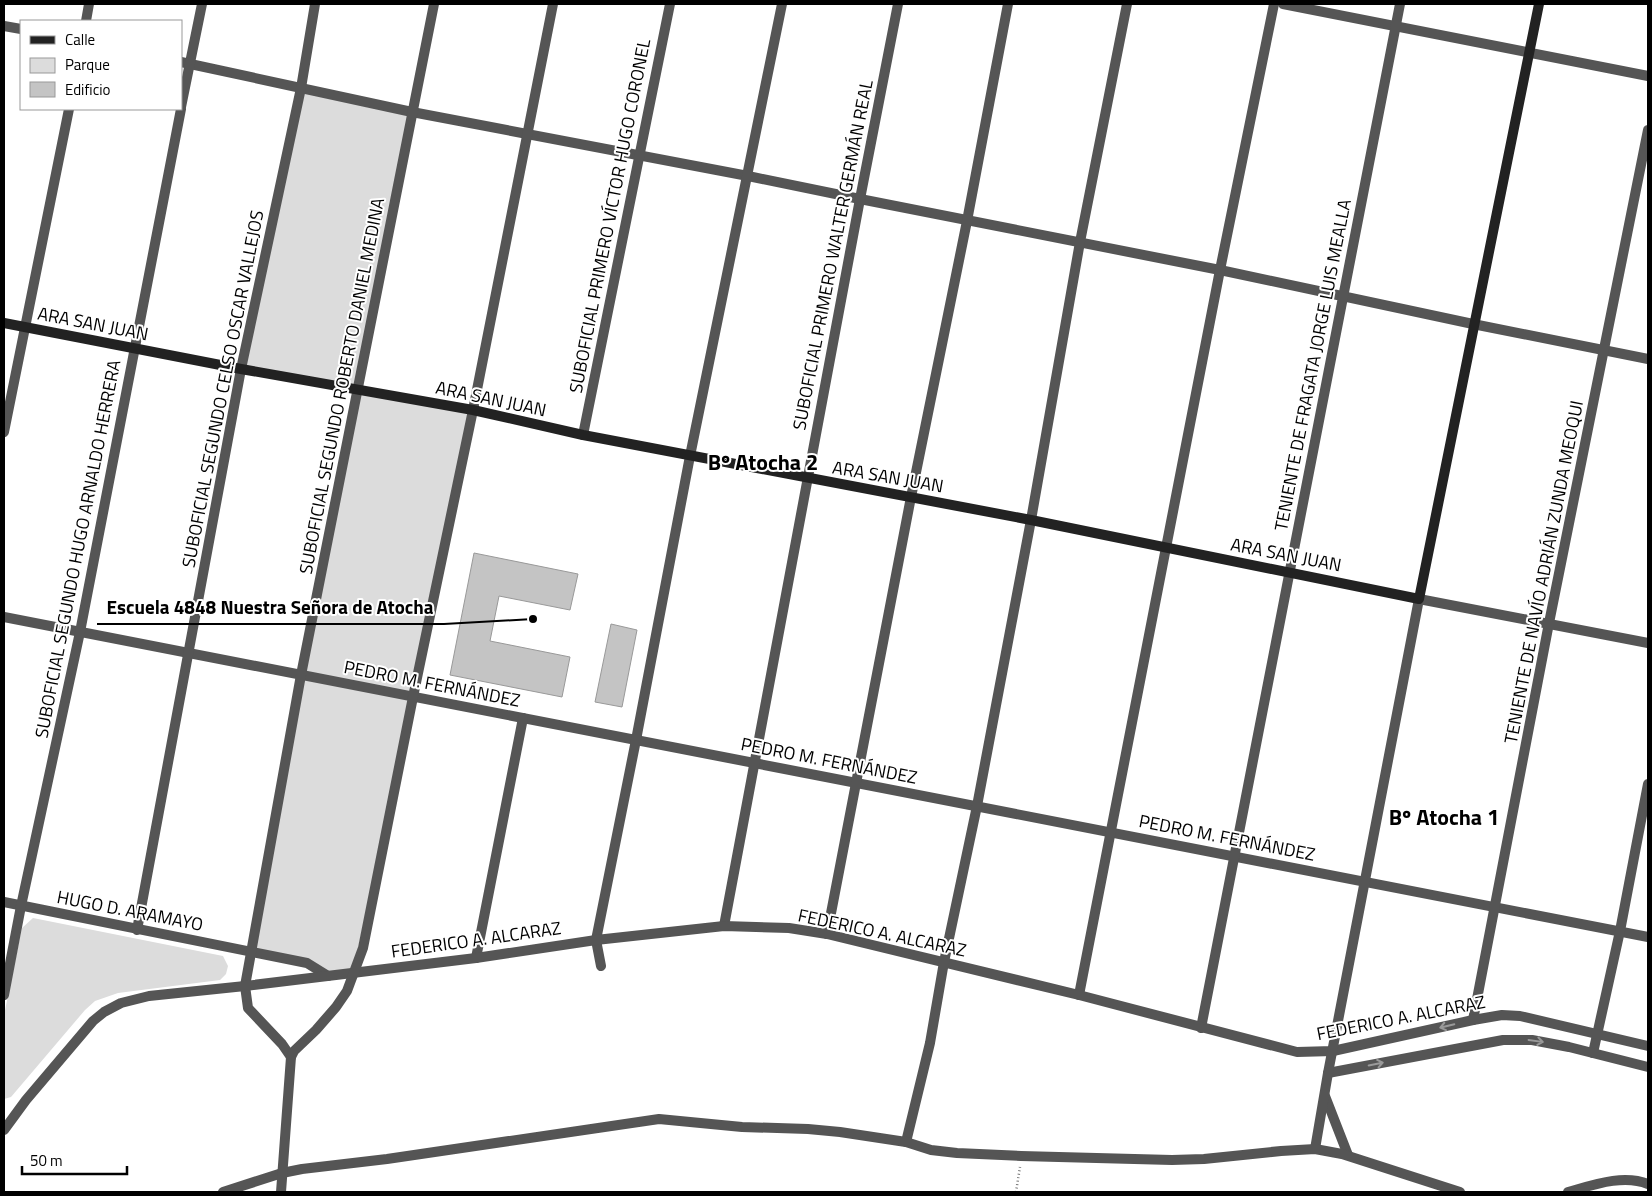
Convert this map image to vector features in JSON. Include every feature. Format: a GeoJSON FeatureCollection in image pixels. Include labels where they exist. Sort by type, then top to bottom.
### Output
{"type":"FeatureCollection","features":[{"type":"Feature","properties":{"kind":"street"},"geometry":{"type":"LineString","coordinates":[[86,20],[89,4]]}},
{"type":"Feature","properties":{"kind":"street","name":"SUBOFICIAL SEGUNDO HUGO ARNALDO HERRERA"},"geometry":{"type":"LineString","coordinates":[[182,99],[186,63],[202,4]]}},
{"type":"Feature","properties":{"kind":"street","name":"SUBOFICIAL SEGUNDO CELSO OSCAR VALLEJOS"},"geometry":{"type":"LineString","coordinates":[[137,930],[241,369],[301,88],[315,4]]}},
{"type":"Feature","properties":{"kind":"street","name":"SUBOFICIAL SEGUNDO ROBERTO DANIEL MEDINA"},"geometry":{"type":"LineString","coordinates":[[245,986],[302,675],[434,4]]}},
{"type":"Feature","properties":{"kind":"street"},"geometry":{"type":"LineString","coordinates":[[281,1192],[291,1057],[294,1051],[336,1007],[347,991],[363,948],[473,410],[553,4]]}},
{"type":"Feature","properties":{"kind":"street","name":"SUBOFICIAL PRIMERO VÍCTOR HUGO CORONEL"},"geometry":{"type":"LineString","coordinates":[[583,435],[670,4]]}},
{"type":"Feature","properties":{"kind":"street"},"geometry":{"type":"LineString","coordinates":[[601,966],[596,940],[690,456],[782,4]]}},
{"type":"Feature","properties":{"kind":"street","name":"SUBOFICIAL PRIMERO WALTER GERMÁN REAL"},"geometry":{"type":"LineString","coordinates":[[724,926],[807,478],[898,4]]}},
{"type":"Feature","properties":{"kind":"street"},"geometry":{"type":"LineString","coordinates":[[827,934],[910,497],[967,221],[1008,4]]}},
{"type":"Feature","properties":{"kind":"street"},"geometry":{"type":"LineString","coordinates":[[906,1142],[930,1042],[944,962],[977,806],[1031,520],[1080,242],[1127,4]]}},
{"type":"Feature","properties":{"kind":"street"},"geometry":{"type":"LineString","coordinates":[[1079,995],[1220,270],[1274,4]]}},
{"type":"Feature","properties":{"kind":"street"},"geometry":{"type":"LineString","coordinates":[[1283,4],[1648,76]]}},
{"type":"Feature","properties":{"kind":"street","name":"TENIENTE DE FRAGATA JORGE LUIS MEALLA"},"geometry":{"type":"LineString","coordinates":[[1201,1028],[1400,4]]}},
{"type":"Feature","properties":{"kind":"street"},"geometry":{"type":"LineString","coordinates":[[1315,1149],[1419,599],[1539,4]]}},
{"type":"Feature","properties":{"kind":"street"},"geometry":{"type":"LineString","coordinates":[[4,26],[20,29]]}},
{"type":"Feature","properties":{"kind":"street"},"geometry":{"type":"LineString","coordinates":[[186,63],[412,112],[640,154],[967,221],[1220,270],[1648,359]]}},
{"type":"Feature","properties":{"kind":"street"},"geometry":{"type":"LineString","coordinates":[[4,432],[69,110]]}},
{"type":"Feature","properties":{"kind":"street","name":"SUBOFICIAL SEGUNDO HUGO ARNALDO HERRERA"},"geometry":{"type":"LineString","coordinates":[[4,995],[21,906],[80,632],[181,110]]}},
{"type":"Feature","properties":{"kind":"street","name":"TENIENTE DE NAVÍO ADRIÁN ZUNDA MEOQUI"},"geometry":{"type":"LineString","coordinates":[[1473,1020],[1648,130]]}},
{"type":"Feature","properties":{"kind":"street","name":"ARA SAN JUAN"},"geometry":{"type":"LineString","coordinates":[[4,323],[241,369],[473,410],[583,435],[1031,520],[1419,599],[1648,643]]}},
{"type":"Feature","properties":{"kind":"street","name":"PEDRO M. FERNÁNDEZ"},"geometry":{"type":"LineString","coordinates":[[4,617],[1648,937]]}},
{"type":"Feature","properties":{"kind":"street"},"geometry":{"type":"LineString","coordinates":[[476,958],[523,718]]}},
{"type":"Feature","properties":{"kind":"street"},"geometry":{"type":"LineString","coordinates":[[1593,1053],[1620,931],[1648,784]]}},
{"type":"Feature","properties":{"kind":"street","name":"HUGO D. ARAMAYO"},"geometry":{"type":"LineString","coordinates":[[4,902],[307,963],[328,976]]}},
{"type":"Feature","properties":{"kind":"street","name":"FEDERICO A. ALCARAZ"},"geometry":{"type":"LineString","coordinates":[[4,1130],[26,1100],[93,1021],[104,1012],[121,1003],[149,996],[476,958],[596,940],[724,926],[789,928],[827,934],[1079,995],[1297,1052],[1333,1051],[1502,1015],[1520,1016],[1648,1046]]}},
{"type":"Feature","properties":{"kind":"street"},"geometry":{"type":"LineString","coordinates":[[245,986],[248,1008],[282,1044],[291,1057]]}},
{"type":"Feature","properties":{"kind":"street"},"geometry":{"type":"LineString","coordinates":[[1328,1073],[1503,1040],[1532,1040],[1648,1067]]}},
{"type":"Feature","properties":{"kind":"street"},"geometry":{"type":"LineString","coordinates":[[1324,1096],[1348,1155]]}},
{"type":"Feature","properties":{"kind":"street"},"geometry":{"type":"LineString","coordinates":[[223,1192],[282,1173],[302,1169],[387,1159],[658,1119],[742,1127],[808,1128],[906,1142],[931,1150],[1021,1156],[1172,1160],[1315,1149],[1348,1155],[1460,1192]]}},
{"type":"Feature","properties":{"kind":"street"},"geometry":{"type":"LineString","coordinates":[[1568,1192],[1620,1180],[1648,1184]]}},
{"type":"Feature","properties":{"kind":"path"},"geometry":{"type":"LineString","coordinates":[[1016,1192],[1021,1156]]}},
{"type":"Feature","properties":{"kind":"green space"},"geometry":{"type":"Polygon","coordinates":[[[302,90],[410,113],[358,388],[243,368],[302,90]]]}},
{"type":"Feature","properties":{"kind":"green space"},"geometry":{"type":"Polygon","coordinates":[[[358,390],[473,410],[353,972],[328,976],[307,963],[251,951],[358,390]]]}},
{"type":"Feature","properties":{"kind":"green space"},"geometry":{"type":"Polygon","coordinates":[[[33,918],[223,956],[228,966],[226,974],[220,980],[118,993],[95,1001],[85,1010],[11,1097],[4,1099],[4,1015],[22,928],[33,918]]]}},
{"type":"Feature","properties":{"kind":"building"},"geometry":{"type":"Polygon","coordinates":[[[474,553],[578,574],[570,610],[499,596],[490,641],[570,657],[562,697],[450,675],[474,553]]]}},
{"type":"Feature","properties":{"kind":"building"},"geometry":{"type":"Polygon","coordinates":[[[611,624],[637,630],[622,707],[595,702],[611,624]]]}},
{"type":"Feature","properties":{"kind":"place","name":"Escuela 4848 Nuestra Señora de Atocha"},"geometry":{"type":"Point","coordinates":[533,619]}},
{"type":"Feature","properties":{"kind":"district","name":"Bº Atocha 2"},"geometry":{"type":"Point","coordinates":[763,462]}},
{"type":"Feature","properties":{"kind":"district","name":"Bº Atocha 1"},"geometry":{"type":"Point","coordinates":[1444,817]}}]}
